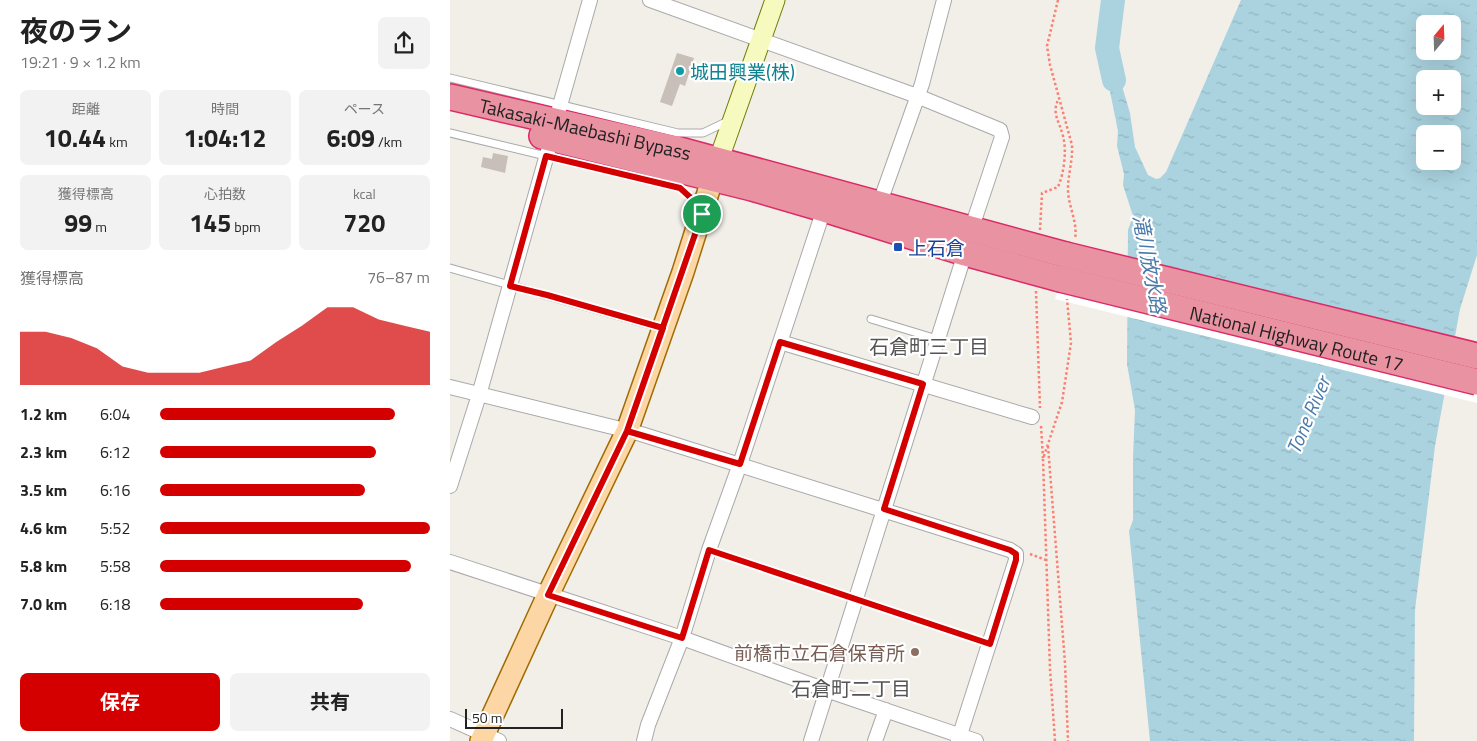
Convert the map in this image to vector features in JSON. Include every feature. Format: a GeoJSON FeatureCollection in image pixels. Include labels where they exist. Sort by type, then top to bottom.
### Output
{"type":"FeatureCollection","features":[{"type":"Feature","properties":{"kind":"highway","name":"Takasaki-Maebashi Bypass"},"geometry":{"type":"LineString","coordinates":[[450,97],[680,150],[716,169]]}},
{"type":"Feature","properties":{"kind":"highway","name":"Takasaki-Maebashi Bypass"},"geometry":{"type":"LineString","coordinates":[[450,113],[716,169]]}},
{"type":"Feature","properties":{"kind":"highway","name":"National Highway Route 17"},"geometry":{"type":"LineString","coordinates":[[716,169],[879,205],[968,242],[1063,287],[1477,382]]}},
{"type":"Feature","properties":{"kind":"highway","name":"National Highway Route 17"},"geometry":{"type":"LineString","coordinates":[[716,169],[824,209],[968,242],[1070,249],[1477,356]]}},
{"type":"Feature","properties":{"kind":"main road"},"geometry":{"type":"LineString","coordinates":[[488,739],[548,595],[627,431],[775,0]]}},
{"type":"Feature","properties":{"kind":"street"},"geometry":{"type":"LineString","coordinates":[[560,106],[590,0]]}},
{"type":"Feature","properties":{"kind":"street"},"geometry":{"type":"LineString","coordinates":[[650,0],[917,96],[998,129],[1002,137],[811,741]]}},
{"type":"Feature","properties":{"kind":"street"},"geometry":{"type":"LineString","coordinates":[[879,205],[917,96],[944,0]]}},
{"type":"Feature","properties":{"kind":"street"},"geometry":{"type":"LineString","coordinates":[[450,486],[479,395],[547,154]]}},
{"type":"Feature","properties":{"kind":"street"},"geometry":{"type":"LineString","coordinates":[[646,741],[648,725],[682,638],[709,550],[740,464],[824,209]]}},
{"type":"Feature","properties":{"kind":"street"},"geometry":{"type":"LineString","coordinates":[[780,342],[923,384],[1038,414]]}},
{"type":"Feature","properties":{"kind":"street"},"geometry":{"type":"LineString","coordinates":[[450,387],[627,431],[740,464],[1010,550],[1016,554],[1016,560],[990,644],[958,738]]}},
{"type":"Feature","properties":{"kind":"street"},"geometry":{"type":"LineString","coordinates":[[450,562],[682,638],[886,710],[958,738],[976,741]]}},
{"type":"Feature","properties":{"kind":"street"},"geometry":{"type":"LineString","coordinates":[[875,741],[886,710]]}},
{"type":"Feature","properties":{"kind":"street"},"geometry":{"type":"LineString","coordinates":[[450,719],[488,739]]}},
{"type":"Feature","properties":{"kind":"lane"},"geometry":{"type":"LineString","coordinates":[[450,78],[560,106],[685,134],[709,131],[733,118]]}},
{"type":"Feature","properties":{"kind":"lane"},"geometry":{"type":"LineString","coordinates":[[450,133],[547,154],[680,188],[691,198],[702,214]]}},
{"type":"Feature","properties":{"kind":"lane"},"geometry":{"type":"LineString","coordinates":[[450,268],[663,328]]}},
{"type":"Feature","properties":{"kind":"lane"},"geometry":{"type":"LineString","coordinates":[[871,319],[937,339]]}},
{"type":"Feature","properties":{"kind":"lane"},"geometry":{"type":"LineString","coordinates":[[709,550],[990,644]]}},
{"type":"Feature","properties":{"kind":"path"},"geometry":{"type":"LineString","coordinates":[[1058,0],[1047,46],[1050,65],[1072,145],[1068,190],[1076,233],[1070,249]]}},
{"type":"Feature","properties":{"kind":"path"},"geometry":{"type":"LineString","coordinates":[[1040,231],[1042,193],[1058,187],[1063,170],[1064,142],[1055,111],[1059,98]]}},
{"type":"Feature","properties":{"kind":"path"},"geometry":{"type":"LineString","coordinates":[[1043,459],[1062,402],[1070,343],[1063,287]]}},
{"type":"Feature","properties":{"kind":"path"},"geometry":{"type":"LineString","coordinates":[[1036,290],[1038,414],[1043,459],[1050,669],[1055,741]]}},
{"type":"Feature","properties":{"kind":"path"},"geometry":{"type":"LineString","coordinates":[[1048,444],[1065,663],[1068,741]]}},
{"type":"Feature","properties":{"kind":"path"},"geometry":{"type":"LineString","coordinates":[[1038,557],[1046,560]]}},
{"type":"Feature","properties":{"kind":"water","name":"Tone River"},"geometry":{"type":"Polygon","coordinates":[[[1241,0],[1477,0],[1477,255],[1460,309],[1435,446],[1415,610],[1414,741],[1150,741],[1129,531],[1133,520],[1135,410],[1127,364],[1128,230],[1133,216],[1123,185],[1124,174],[1117,146],[1118,131],[1103,57],[1107,48],[1119,76],[1130,113],[1135,147],[1148,175],[1156,179],[1166,172],[1241,0]]]}},
{"type":"Feature","properties":{"kind":"pier"},"geometry":{"type":"Polygon","coordinates":[[[1062,270],[1477,370],[1477,403],[1055,299],[1062,270]]]}},
{"type":"Feature","properties":{"kind":"building","name":"城田興業(株)"},"geometry":{"type":"Polygon","coordinates":[[[677,53],[694,58],[685,86],[680,84],[672,106],[660,102],[677,53]]]}},
{"type":"Feature","properties":{"kind":"building"},"geometry":{"type":"Polygon","coordinates":[[[493,153],[508,156],[505,173],[481,167],[483,157],[492,159],[493,153]]]}},
{"type":"Feature","properties":{"kind":"waterway","name":"滝川放水路"},"geometry":{"type":"LineString","coordinates":[[1113,0],[1107,48],[1114,80]]}},
{"type":"Feature","properties":{"kind":"place","name":"城田興業(株)"},"geometry":{"type":"Point","coordinates":[680,71]}},
{"type":"Feature","properties":{"kind":"place","name":"上石倉"},"geometry":{"type":"Point","coordinates":[898,247]}},
{"type":"Feature","properties":{"kind":"place","name":"前橋市立石倉保育所"},"geometry":{"type":"Point","coordinates":[915,652]}},
{"type":"Feature","properties":{"kind":"district","name":"石倉町三丁目"},"geometry":{"type":"Point","coordinates":[929,346]}},
{"type":"Feature","properties":{"kind":"district","name":"石倉町二丁目"},"geometry":{"type":"Point","coordinates":[851,688]}},
{"type":"Feature","properties":{"kind":"route"},"geometry":{"type":"LineString","coordinates":[[702,214],[683,272],[663,328],[627,431],[548,595],[682,638],[709,550],[990,644],[1016,560],[1016,554],[1010,550],[884,509],[923,384],[780,342],[740,464],[627,431],[645,380],[663,328],[510,286],[546,156],[680,188],[691,198],[702,214]]}}]}
